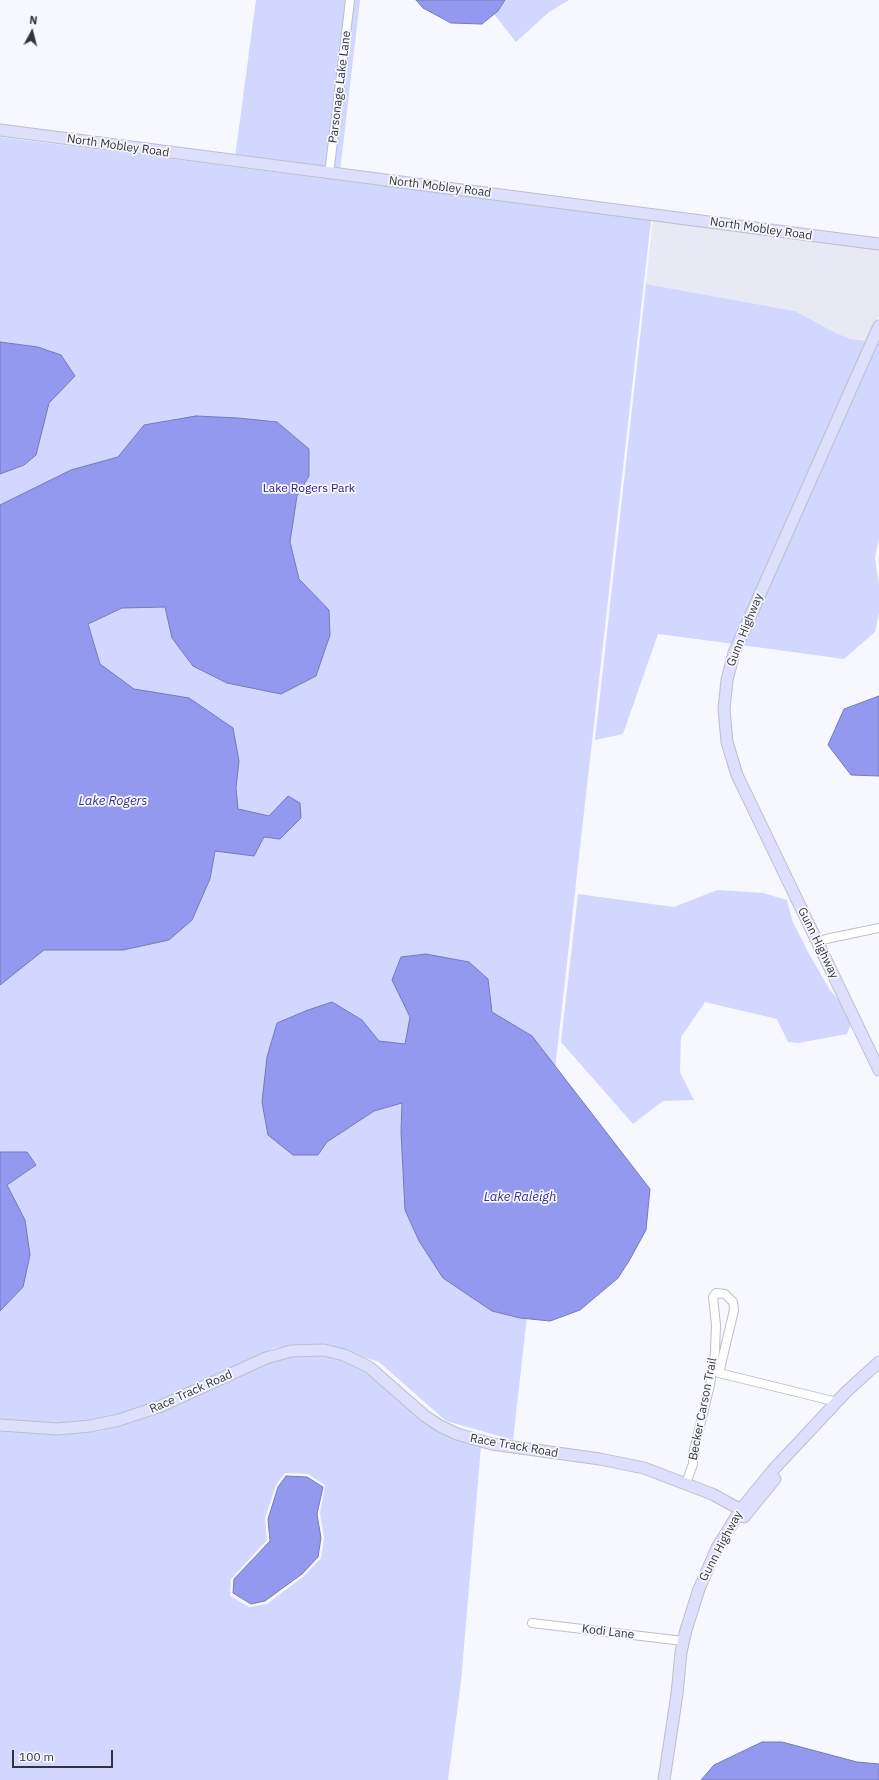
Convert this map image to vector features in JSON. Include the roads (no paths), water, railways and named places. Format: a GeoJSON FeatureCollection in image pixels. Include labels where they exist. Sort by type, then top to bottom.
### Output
{"type":"FeatureCollection","features":[{"type":"Feature","properties":{"kind":"main road","name":"North Mobley Road"},"geometry":{"type":"LineString","coordinates":[[0,130],[329,174],[480,192],[879,244]]}},
{"type":"Feature","properties":{"kind":"main road","name":"Gunn Highway"},"geometry":{"type":"LineString","coordinates":[[879,326],[737,647],[730,666],[725,688],[725,729],[734,767],[879,1070]]}},
{"type":"Feature","properties":{"kind":"main road","name":"Race Track Road"},"geometry":{"type":"LineString","coordinates":[[0,1426],[58,1429],[90,1426],[119,1420],[161,1406],[266,1358],[292,1351],[314,1349],[344,1355],[369,1367],[425,1416],[440,1426],[465,1437],[492,1444],[623,1463],[657,1472],[712,1494],[744,1511]]}},
{"type":"Feature","properties":{"kind":"main road","name":"Gunn Highway"},"geometry":{"type":"LineString","coordinates":[[664,1780],[677,1694],[683,1641],[694,1602],[704,1575],[720,1542],[773,1470],[837,1402],[878,1363]]}},
{"type":"Feature","properties":{"kind":"main road"},"geometry":{"type":"LineString","coordinates":[[677,1694],[695,1623],[707,1588],[722,1554],[744,1511],[861,1386],[878,1363]]}},
{"type":"Feature","properties":{"kind":"street","name":"Parsonage Lake Lane"},"geometry":{"type":"LineString","coordinates":[[329,174],[350,0]]}},
{"type":"Feature","properties":{"kind":"street"},"geometry":{"type":"LineString","coordinates":[[818,942],[879,928]]}},
{"type":"Feature","properties":{"kind":"street","name":"Becker Carson Trail"},"geometry":{"type":"LineString","coordinates":[[686,1483],[693,1464],[693,1454],[710,1385],[715,1352],[716,1332],[713,1297],[716,1293],[725,1294],[733,1302],[734,1310],[720,1373],[837,1402]]}},
{"type":"Feature","properties":{"kind":"street","name":"Kodi Lane"},"geometry":{"type":"LineString","coordinates":[[532,1623],[683,1641]]}},
{"type":"Feature","properties":{"kind":"water"},"geometry":{"type":"Polygon","coordinates":[[[416,0],[505,0],[498,11],[482,24],[451,23],[423,8],[416,0]]]}},
{"type":"Feature","properties":{"kind":"water"},"geometry":{"type":"Polygon","coordinates":[[[0,342],[38,347],[61,355],[75,376],[49,403],[36,455],[24,465],[0,474],[0,342]]]}},
{"type":"Feature","properties":{"kind":"water","name":"Lake Rogers"},"geometry":{"type":"Polygon","coordinates":[[[196,416],[277,422],[309,449],[309,476],[297,496],[290,542],[299,579],[329,610],[330,635],[316,676],[281,694],[227,683],[193,666],[172,638],[165,607],[122,608],[88,624],[100,664],[134,689],[189,698],[233,728],[239,761],[236,788],[238,809],[269,816],[288,796],[300,803],[301,818],[280,839],[264,837],[254,856],[215,851],[210,879],[192,920],[169,940],[123,950],[44,950],[0,985],[0,505],[71,470],[118,457],[144,425],[196,416]]]}},
{"type":"Feature","properties":{"kind":"water"},"geometry":{"type":"Polygon","coordinates":[[[879,696],[879,776],[851,775],[828,745],[844,709],[879,696]]]}},
{"type":"Feature","properties":{"kind":"water","name":"Lake Raleigh"},"geometry":{"type":"Polygon","coordinates":[[[426,954],[469,962],[488,979],[492,1012],[532,1036],[650,1189],[646,1230],[629,1261],[618,1278],[580,1310],[550,1321],[520,1318],[492,1311],[443,1278],[419,1241],[405,1210],[401,1132],[402,1103],[374,1111],[327,1142],[318,1155],[293,1155],[268,1135],[262,1102],[267,1057],[277,1023],[332,1002],[362,1020],[379,1041],[405,1044],[410,1017],[392,980],[401,957],[426,954]]]}},
{"type":"Feature","properties":{"kind":"water"},"geometry":{"type":"Polygon","coordinates":[[[0,1152],[27,1152],[36,1165],[7,1185],[25,1220],[30,1255],[23,1287],[0,1311],[0,1152]]]}},
{"type":"Feature","properties":{"kind":"water"},"geometry":{"type":"Polygon","coordinates":[[[286,1476],[307,1477],[323,1487],[317,1514],[321,1538],[318,1557],[302,1574],[265,1601],[251,1604],[233,1593],[234,1579],[270,1541],[268,1519],[278,1487],[286,1476]]]}},
{"type":"Feature","properties":{"kind":"water"},"geometry":{"type":"Polygon","coordinates":[[[762,1742],[782,1742],[857,1762],[879,1764],[879,1780],[701,1780],[714,1765],[762,1742]]]}},
{"type":"Feature","properties":{"kind":"park label","name":"Lake Rogers Park"},"geometry":{"type":"Point","coordinates":[309,489]}}]}
